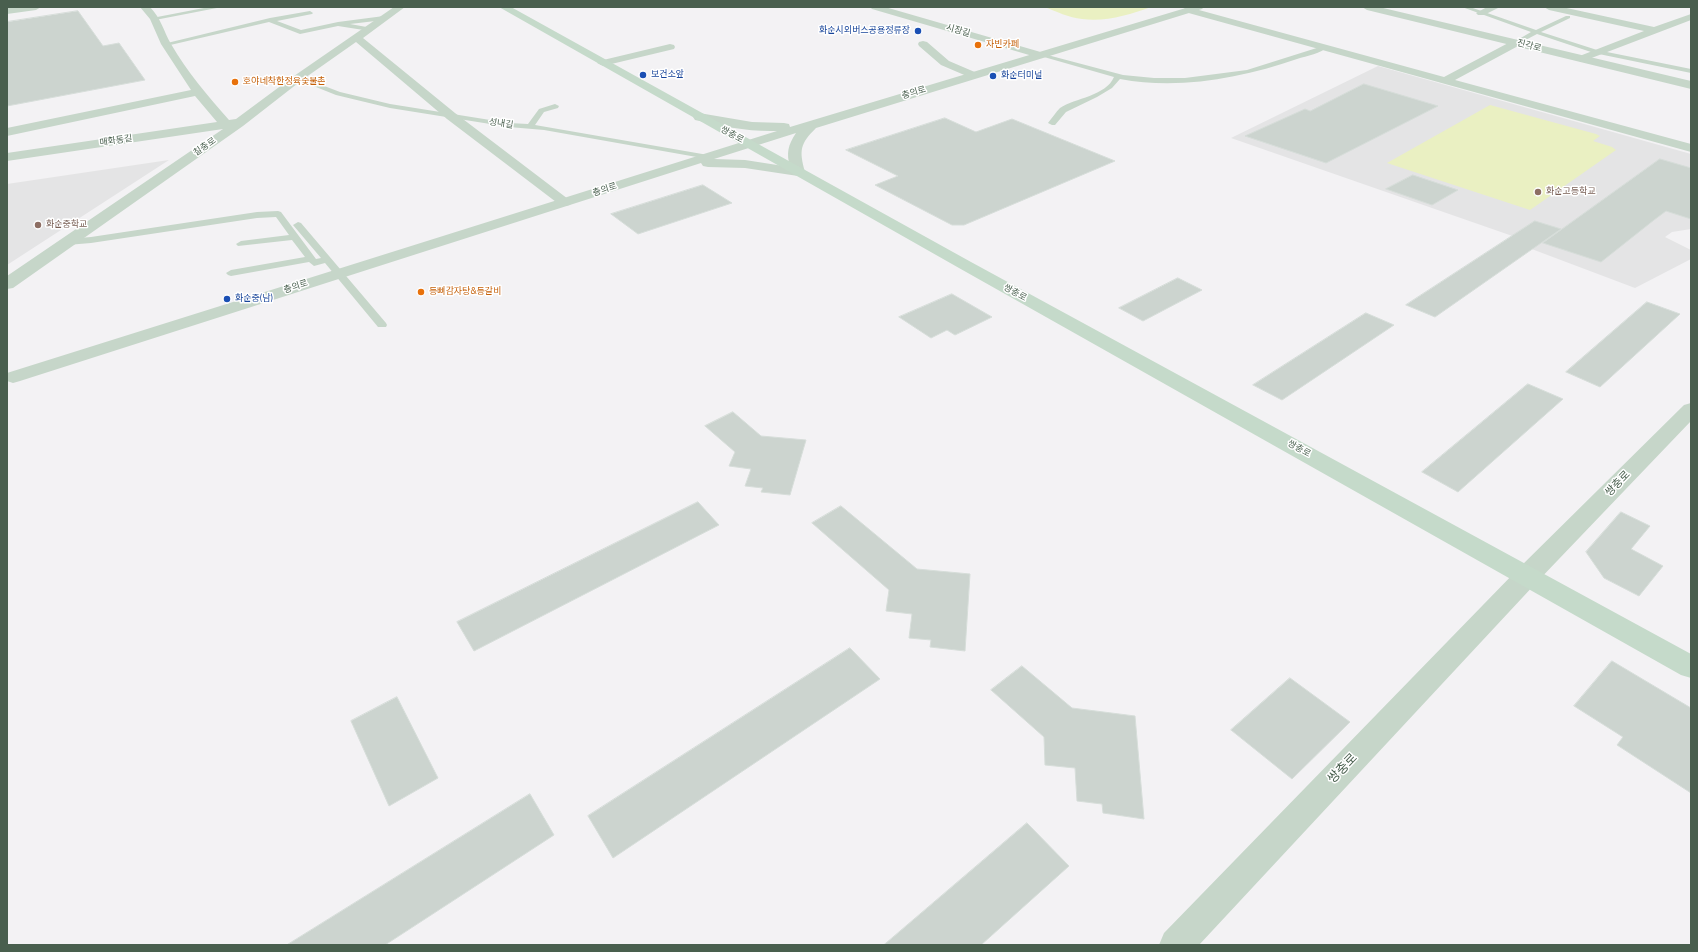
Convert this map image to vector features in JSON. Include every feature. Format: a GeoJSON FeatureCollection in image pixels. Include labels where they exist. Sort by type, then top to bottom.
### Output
{"type":"FeatureCollection","features":[{"type":"Feature","properties":{"kind":"main road","name":"쌍충로"},"geometry":{"type":"LineString","coordinates":[[504,7],[699,117],[1691,667]]}},
{"type":"Feature","properties":{"kind":"street"},"geometry":{"type":"LineString","coordinates":[[7,12],[36,7]]}},
{"type":"Feature","properties":{"kind":"street"},"geometry":{"type":"LineString","coordinates":[[145,7],[154,18],[166,44],[198,92],[226,124]]}},
{"type":"Feature","properties":{"kind":"street","name":"칠충로"},"geometry":{"type":"LineString","coordinates":[[7,284],[239,122],[298,78],[400,7]]}},
{"type":"Feature","properties":{"kind":"street","name":"시장길"},"geometry":{"type":"LineString","coordinates":[[875,7],[1040,55]]}},
{"type":"Feature","properties":{"kind":"street","name":"진각로"},"geometry":{"type":"LineString","coordinates":[[1367,7],[1691,85]]}},
{"type":"Feature","properties":{"kind":"street"},"geometry":{"type":"LineString","coordinates":[[1480,13],[1495,7]]}},
{"type":"Feature","properties":{"kind":"street"},"geometry":{"type":"LineString","coordinates":[[1549,7],[1654,30]]}},
{"type":"Feature","properties":{"kind":"street"},"geometry":{"type":"LineString","coordinates":[[1193,9],[1691,148]]}},
{"type":"Feature","properties":{"kind":"street","name":"충의로"},"geometry":{"type":"LineString","coordinates":[[9,378],[681,166],[704,156],[1193,9]]}},
{"type":"Feature","properties":{"kind":"street"},"geometry":{"type":"LineString","coordinates":[[1581,59],[1654,30],[1690,12]]}},
{"type":"Feature","properties":{"kind":"street"},"geometry":{"type":"LineString","coordinates":[[357,38],[451,116],[565,202]]}},
{"type":"Feature","properties":{"kind":"street"},"geometry":{"type":"LineString","coordinates":[[1446,80],[1516,43]]}},
{"type":"Feature","properties":{"kind":"street"},"geometry":{"type":"LineString","coordinates":[[923,44],[945,63],[973,75]]}},
{"type":"Feature","properties":{"kind":"street"},"geometry":{"type":"LineString","coordinates":[[603,62],[670,47]]}},
{"type":"Feature","properties":{"kind":"street"},"geometry":{"type":"LineString","coordinates":[[7,132],[198,92]]}},
{"type":"Feature","properties":{"kind":"street"},"geometry":{"type":"LineString","coordinates":[[699,117],[727,123],[766,128],[811,125]]}},
{"type":"Feature","properties":{"kind":"street"},"geometry":{"type":"LineString","coordinates":[[699,117],[712,138],[704,156]]}},
{"type":"Feature","properties":{"kind":"street","name":"매화동길"},"geometry":{"type":"LineString","coordinates":[[7,157],[239,122]]}},
{"type":"Feature","properties":{"kind":"street"},"geometry":{"type":"LineString","coordinates":[[681,166],[708,163],[745,164],[798,172],[793,155],[798,139],[811,125]]}},
{"type":"Feature","properties":{"kind":"street","name":"쌍충로"},"geometry":{"type":"LineString","coordinates":[[1176,945],[1527,576],[1691,409]]}},
{"type":"Feature","properties":{"kind":"lane"},"geometry":{"type":"LineString","coordinates":[[154,18],[219,7]]}},
{"type":"Feature","properties":{"kind":"lane"},"geometry":{"type":"LineString","coordinates":[[1465,7],[1596,52],[1691,71]]}},
{"type":"Feature","properties":{"kind":"lane"},"geometry":{"type":"LineString","coordinates":[[1516,43],[1568,17]]}},
{"type":"Feature","properties":{"kind":"lane"},"geometry":{"type":"LineString","coordinates":[[270,20],[300,32],[316,18]]}},
{"type":"Feature","properties":{"kind":"lane"},"geometry":{"type":"LineString","coordinates":[[166,44],[270,20],[316,18],[338,24],[370,28]]}},
{"type":"Feature","properties":{"kind":"lane"},"geometry":{"type":"LineString","coordinates":[[338,24],[384,18]]}},
{"type":"Feature","properties":{"kind":"lane"},"geometry":{"type":"LineString","coordinates":[[1040,55],[1117,76],[1151,79],[1198,78],[1231,75],[1262,68],[1325,47]]}},
{"type":"Feature","properties":{"kind":"lane"},"geometry":{"type":"LineString","coordinates":[[1052,123],[1063,110],[1095,96],[1110,87],[1117,79],[1117,76]]}},
{"type":"Feature","properties":{"kind":"lane","name":"성내길"},"geometry":{"type":"LineString","coordinates":[[298,78],[338,94],[364,100],[451,116],[544,128],[704,156]]}},
{"type":"Feature","properties":{"kind":"lane"},"geometry":{"type":"LineString","coordinates":[[530,127],[540,111],[544,108],[555,106]]}},
{"type":"Feature","properties":{"kind":"lane"},"geometry":{"type":"LineString","coordinates":[[67,242],[99,239],[257,215],[278,214],[314,263],[327,259]]}},
{"type":"Feature","properties":{"kind":"lane"},"geometry":{"type":"LineString","coordinates":[[298,225],[382,325]]}},
{"type":"Feature","properties":{"kind":"lane"},"geometry":{"type":"LineString","coordinates":[[241,244],[294,237]]}},
{"type":"Feature","properties":{"kind":"lane"},"geometry":{"type":"LineString","coordinates":[[231,273],[311,259]]}},
{"type":"Feature","properties":{"kind":"shaded area","name":"화순고등학교"},"geometry":{"type":"Polygon","coordinates":[[[1378,66],[1691,154],[1691,229],[1672,232],[1665,237],[1691,250],[1691,259],[1635,288],[1521,245],[1521,239],[1231,138],[1378,66]]]}},
{"type":"Feature","properties":{"kind":"shaded area","name":"화순중학교"},"geometry":{"type":"Polygon","coordinates":[[[169,160],[7,265],[7,184],[169,160]]]}},
{"type":"Feature","properties":{"kind":"green space"},"geometry":{"type":"Polygon","coordinates":[[[1044,7],[1151,7],[1109,19],[1091,20],[1072,17],[1044,7]]]}},
{"type":"Feature","properties":{"kind":"green space"},"geometry":{"type":"Polygon","coordinates":[[[1490,105],[1596,134],[1600,136],[1593,141],[1612,147],[1616,150],[1530,210],[1387,163],[1490,105]]]}},
{"type":"Feature","properties":{"kind":"building"},"geometry":{"type":"Polygon","coordinates":[[[78,11],[103,46],[119,43],[145,80],[7,106],[7,22],[78,11]]]}},
{"type":"Feature","properties":{"kind":"building"},"geometry":{"type":"Polygon","coordinates":[[[1364,84],[1438,106],[1326,163],[1245,136],[1305,109],[1310,111],[1364,84]]]}},
{"type":"Feature","properties":{"kind":"building"},"geometry":{"type":"Polygon","coordinates":[[[945,118],[976,132],[1012,119],[1115,161],[964,225],[952,225],[875,185],[898,176],[846,150],[945,118]]]}},
{"type":"Feature","properties":{"kind":"building"},"geometry":{"type":"Polygon","coordinates":[[[1660,159],[1691,168],[1691,219],[1666,211],[1601,262],[1543,243],[1660,159]]]}},
{"type":"Feature","properties":{"kind":"building"},"geometry":{"type":"Polygon","coordinates":[[[1413,175],[1458,190],[1432,205],[1386,189],[1413,175]]]}},
{"type":"Feature","properties":{"kind":"building"},"geometry":{"type":"Polygon","coordinates":[[[703,185],[732,203],[638,234],[611,214],[703,185]]]}},
{"type":"Feature","properties":{"kind":"building"},"geometry":{"type":"Polygon","coordinates":[[[1535,221],[1561,229],[1435,317],[1406,305],[1535,221]]]}},
{"type":"Feature","properties":{"kind":"building"},"geometry":{"type":"Polygon","coordinates":[[[1178,278],[1202,290],[1143,321],[1119,308],[1178,278]]]}},
{"type":"Feature","properties":{"kind":"building"},"geometry":{"type":"Polygon","coordinates":[[[952,294],[992,317],[955,335],[947,330],[931,338],[899,317],[952,294]]]}},
{"type":"Feature","properties":{"kind":"building"},"geometry":{"type":"Polygon","coordinates":[[[1647,302],[1680,314],[1600,387],[1566,372],[1647,302]]]}},
{"type":"Feature","properties":{"kind":"building"},"geometry":{"type":"Polygon","coordinates":[[[1366,313],[1394,325],[1282,400],[1253,385],[1366,313]]]}},
{"type":"Feature","properties":{"kind":"building"},"geometry":{"type":"Polygon","coordinates":[[[1528,384],[1563,399],[1458,492],[1422,472],[1528,384]]]}},
{"type":"Feature","properties":{"kind":"building"},"geometry":{"type":"Polygon","coordinates":[[[733,412],[761,436],[806,440],[790,495],[761,492],[763,488],[745,486],[751,469],[729,466],[735,452],[705,426],[733,412]]]}},
{"type":"Feature","properties":{"kind":"building"},"geometry":{"type":"Polygon","coordinates":[[[698,502],[719,525],[474,651],[457,622],[698,502]]]}},
{"type":"Feature","properties":{"kind":"building"},"geometry":{"type":"Polygon","coordinates":[[[841,506],[917,569],[970,574],[965,651],[930,647],[931,640],[909,638],[912,614],[886,611],[889,590],[812,523],[841,506]]]}},
{"type":"Feature","properties":{"kind":"building"},"geometry":{"type":"Polygon","coordinates":[[[1621,512],[1650,526],[1631,549],[1663,566],[1639,596],[1604,578],[1586,552],[1621,512]]]}},
{"type":"Feature","properties":{"kind":"building"},"geometry":{"type":"Polygon","coordinates":[[[850,648],[880,679],[613,858],[588,816],[850,648]]]}},
{"type":"Feature","properties":{"kind":"building"},"geometry":{"type":"Polygon","coordinates":[[[1612,661],[1691,708],[1691,793],[1617,745],[1623,737],[1574,706],[1612,661]]]}},
{"type":"Feature","properties":{"kind":"building"},"geometry":{"type":"Polygon","coordinates":[[[1022,666],[1072,708],[1135,716],[1144,819],[1103,813],[1102,804],[1077,801],[1075,768],[1045,765],[1044,737],[991,690],[1022,666]]]}},
{"type":"Feature","properties":{"kind":"building"},"geometry":{"type":"Polygon","coordinates":[[[1290,678],[1350,722],[1292,779],[1231,730],[1290,678]]]}},
{"type":"Feature","properties":{"kind":"building"},"geometry":{"type":"Polygon","coordinates":[[[397,697],[438,778],[389,806],[351,721],[397,697]]]}},
{"type":"Feature","properties":{"kind":"building"},"geometry":{"type":"Polygon","coordinates":[[[530,794],[554,835],[385,945],[287,945],[530,794]]]}},
{"type":"Feature","properties":{"kind":"building"},"geometry":{"type":"Polygon","coordinates":[[[1027,823],[1069,866],[981,945],[884,945],[1027,823]]]}},
{"type":"Feature","properties":{"kind":"place","name":"화순시외버스공용정류장"},"geometry":{"type":"Point","coordinates":[918,31]}},
{"type":"Feature","properties":{"kind":"place","name":"자빈카페"},"geometry":{"type":"Point","coordinates":[978,45]}},
{"type":"Feature","properties":{"kind":"place","name":"보건소앞"},"geometry":{"type":"Point","coordinates":[643,75]}},
{"type":"Feature","properties":{"kind":"place","name":"화순터미널"},"geometry":{"type":"Point","coordinates":[993,76]}},
{"type":"Feature","properties":{"kind":"place","name":"호야네착한정육숯불촌"},"geometry":{"type":"Point","coordinates":[235,82]}},
{"type":"Feature","properties":{"kind":"place","name":"화순고등학교"},"geometry":{"type":"Point","coordinates":[1538,192]}},
{"type":"Feature","properties":{"kind":"place","name":"화순중학교"},"geometry":{"type":"Point","coordinates":[38,225]}},
{"type":"Feature","properties":{"kind":"place","name":"등뼈감자탕&등갈비"},"geometry":{"type":"Point","coordinates":[421,292]}},
{"type":"Feature","properties":{"kind":"place","name":"화순중(남)"},"geometry":{"type":"Point","coordinates":[227,299]}}]}
